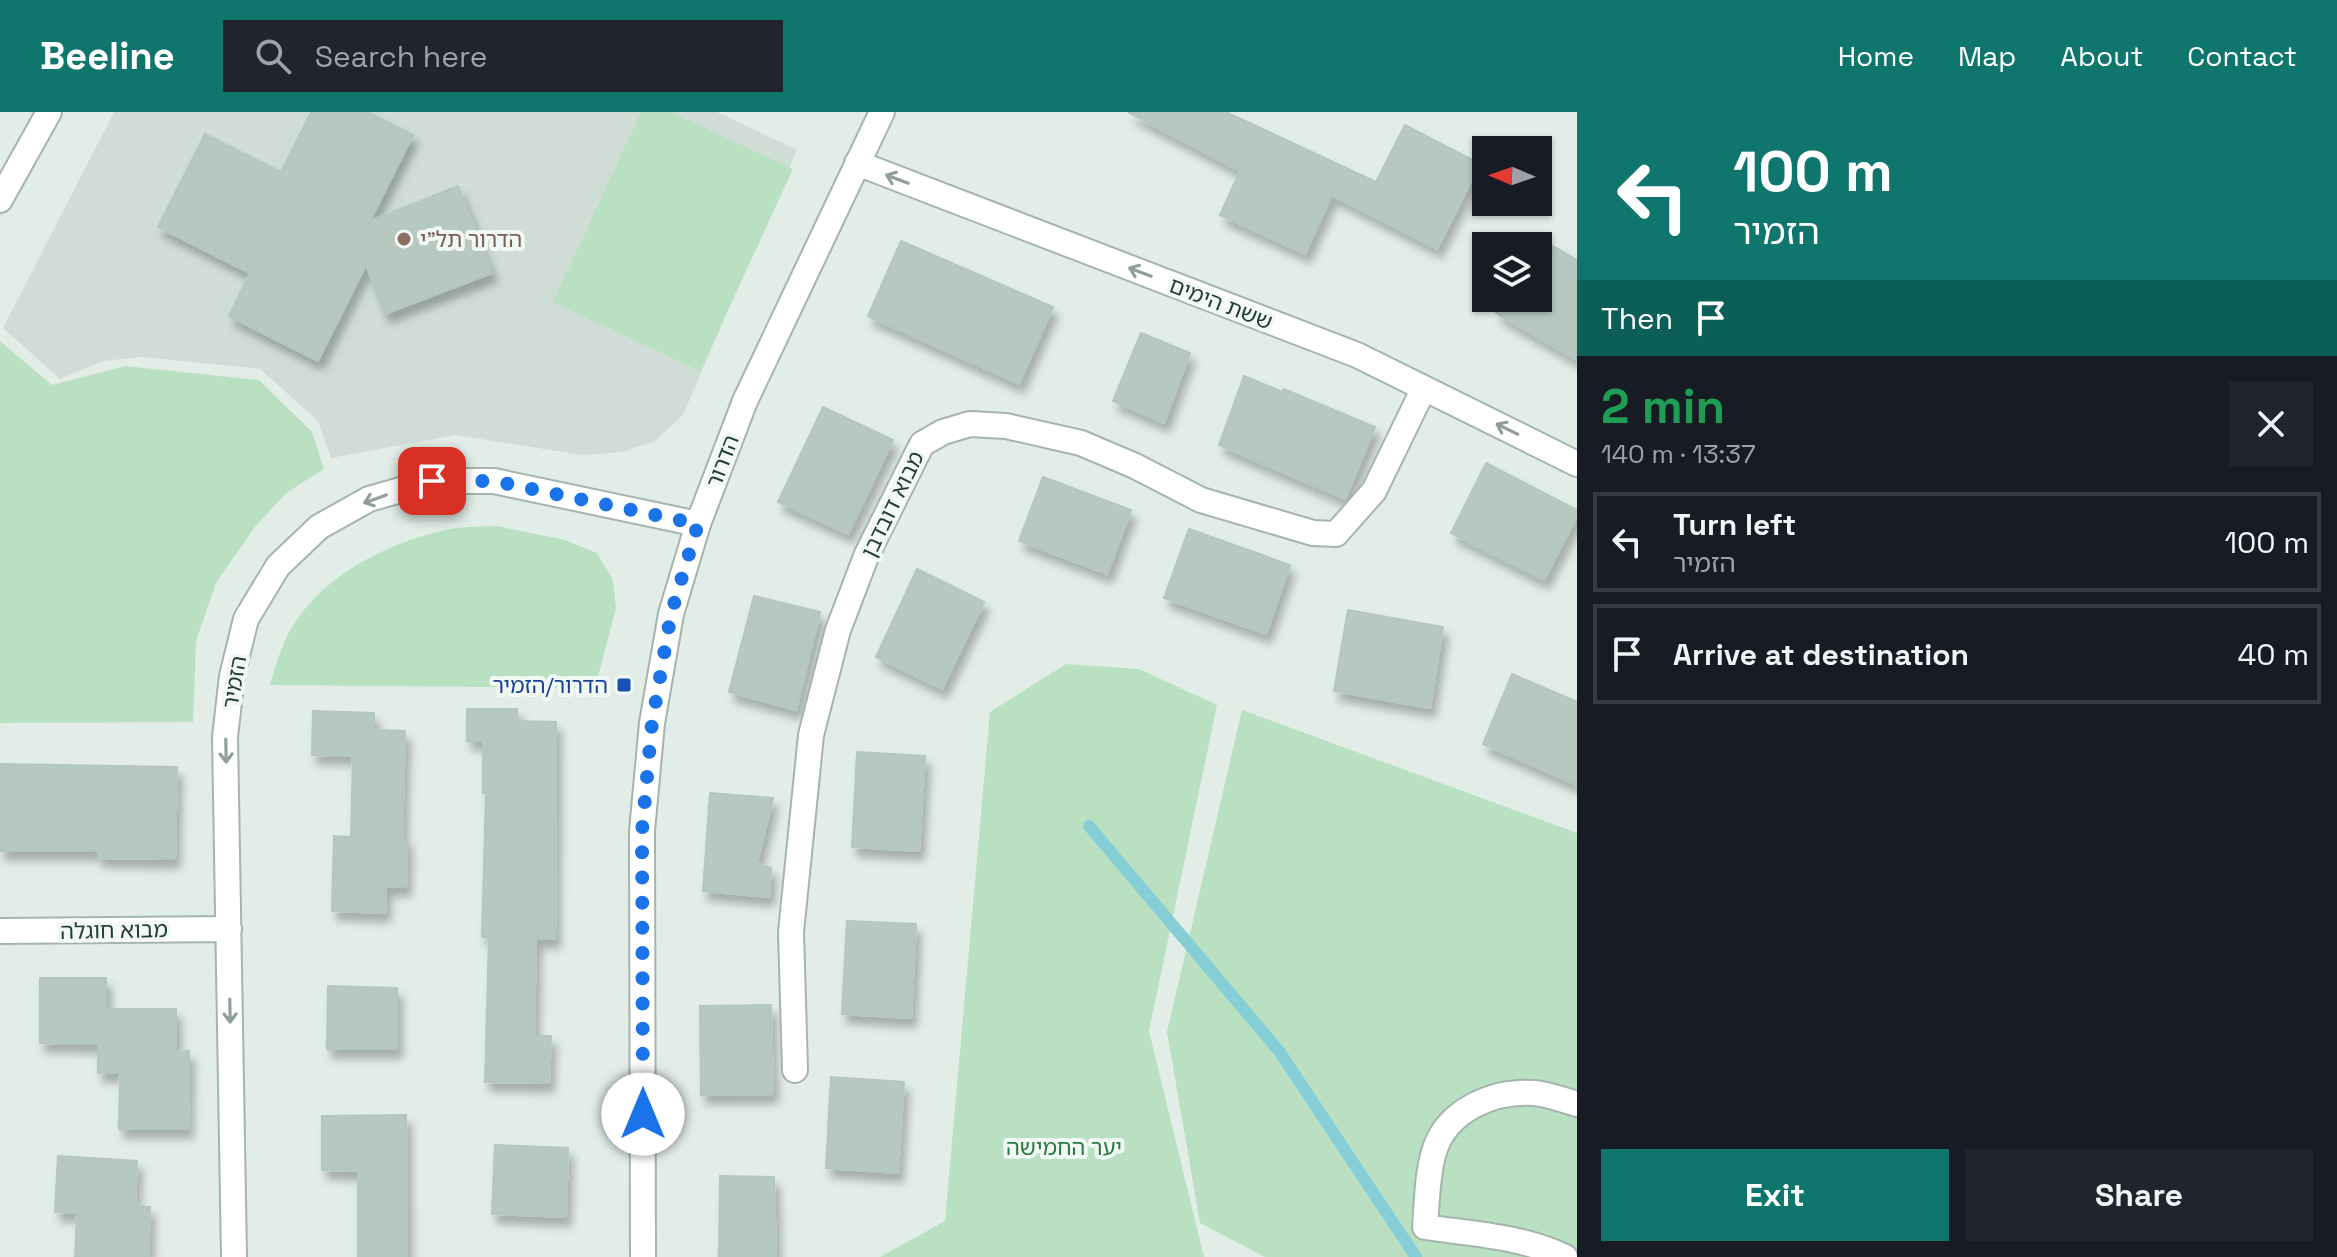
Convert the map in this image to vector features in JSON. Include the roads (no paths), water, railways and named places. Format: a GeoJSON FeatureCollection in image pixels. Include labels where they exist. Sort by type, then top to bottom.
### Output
{"type":"FeatureCollection","features":[{"type":"Feature","properties":{"kind":"street"},"geometry":{"type":"LineString","coordinates":[[0,200],[49,112]]}},
{"type":"Feature","properties":{"kind":"street","name":"הדרור"},"geometry":{"type":"LineString","coordinates":[[643,1257],[642,831],[652,723],[671,614],[698,524],[745,401],[882,112]]}},
{"type":"Feature","properties":{"kind":"street","name":"ששת הימים"},"geometry":{"type":"LineString","coordinates":[[857,163],[1357,355],[1577,464]]}},
{"type":"Feature","properties":{"kind":"street","name":"מבוא דובדבן"},"geometry":{"type":"LineString","coordinates":[[795,1070],[791,932],[811,735],[838,630],[867,554],[922,444],[943,432],[970,424],[1006,426],[1081,443],[1201,500],[1313,533],[1336,534],[1374,491],[1424,388]]}},
{"type":"Feature","properties":{"kind":"street","name":"הזמיר"},"geometry":{"type":"LineString","coordinates":[[234,1257],[225,737],[232,676],[246,619],[278,566],[319,527],[369,499],[432,481],[494,481],[698,524]]}},
{"type":"Feature","properties":{"kind":"street","name":"מבוא חוגלה"},"geometry":{"type":"LineString","coordinates":[[0,931],[229,929]]}},
{"type":"Feature","properties":{"kind":"street"},"geometry":{"type":"LineString","coordinates":[[1565,1257],[1519,1240],[1425,1227],[1434,1150],[1448,1125],[1472,1105],[1503,1094],[1536,1093],[1577,1104]]}},
{"type":"Feature","properties":{"kind":"waterway"},"geometry":{"type":"LineString","coordinates":[[1089,826],[1279,1051],[1416,1257]]}},
{"type":"Feature","properties":{"kind":"place","name":"הדרור תל\"י"},"geometry":{"type":"Point","coordinates":[404,239]}},
{"type":"Feature","properties":{"kind":"place","name":"הדרור/הזמיר"},"geometry":{"type":"Point","coordinates":[624,685]}},
{"type":"Feature","properties":{"kind":"park label","name":"יער החמישה"},"geometry":{"type":"Point","coordinates":[1064,1147]}}]}
